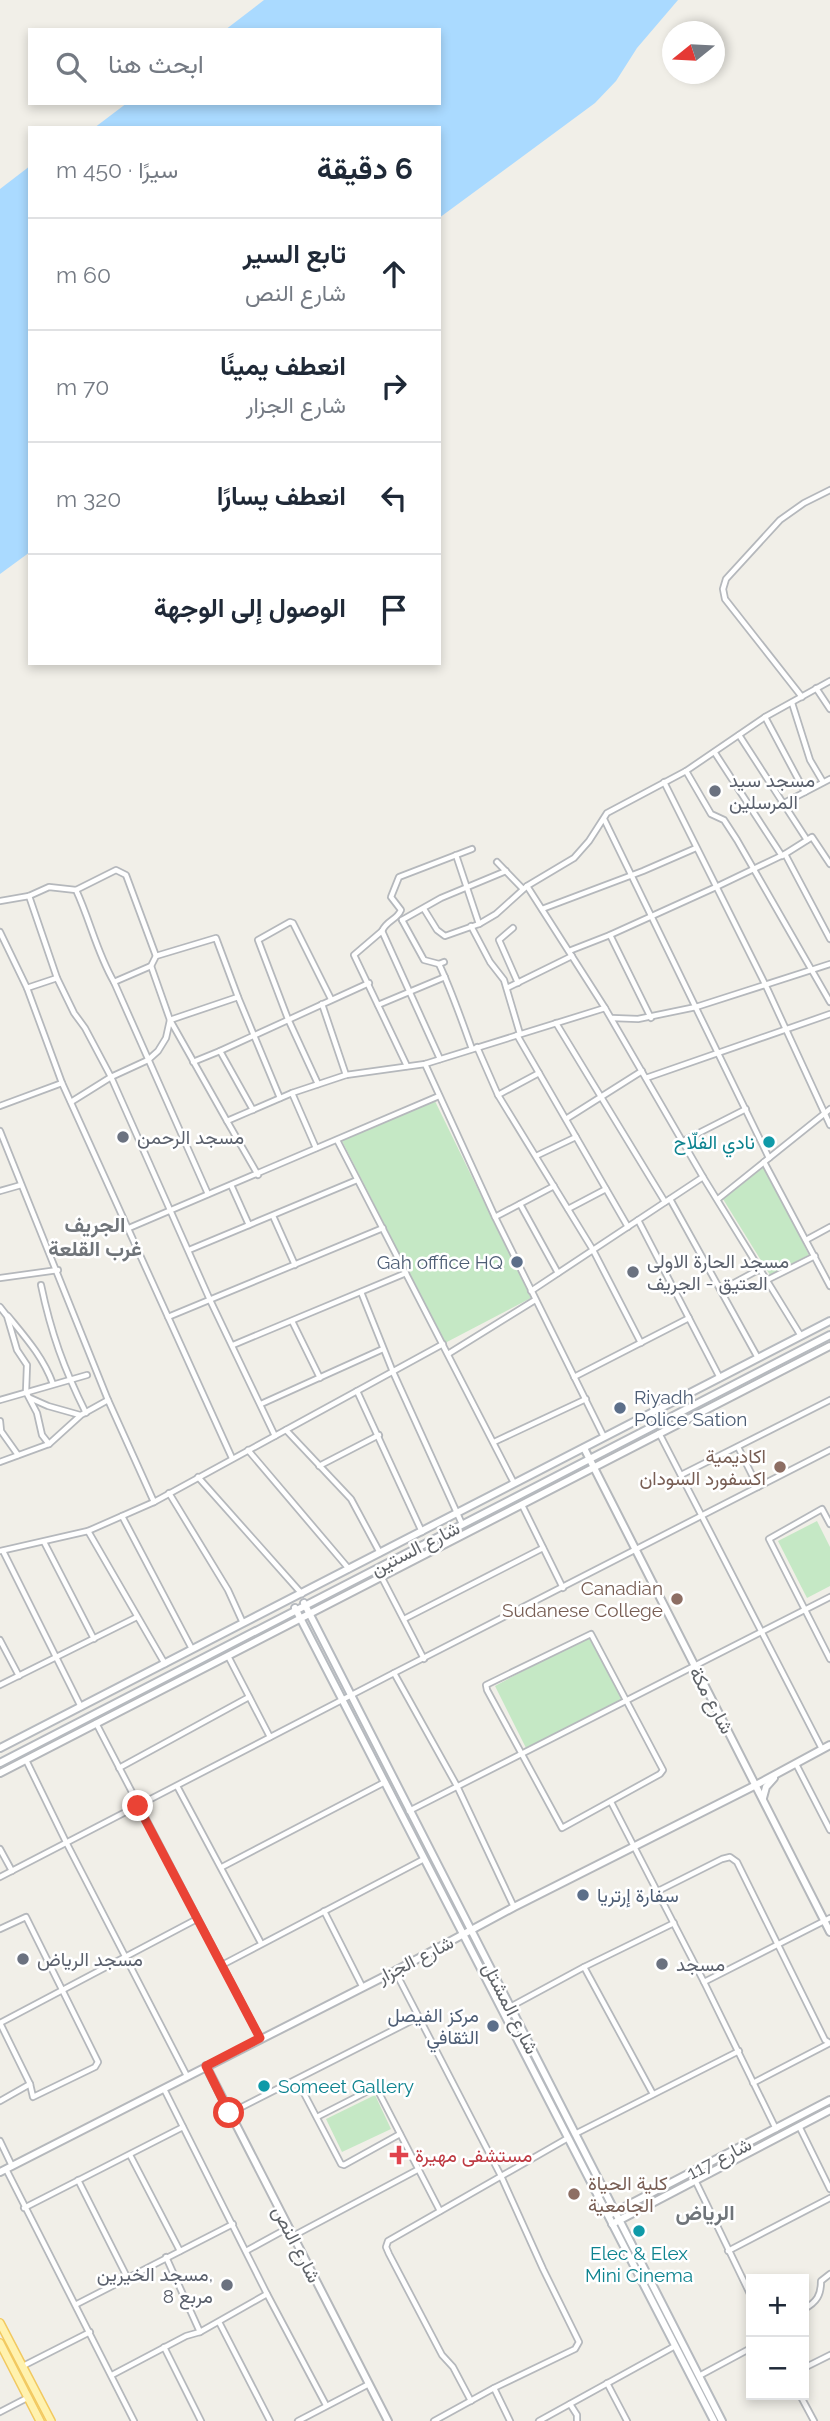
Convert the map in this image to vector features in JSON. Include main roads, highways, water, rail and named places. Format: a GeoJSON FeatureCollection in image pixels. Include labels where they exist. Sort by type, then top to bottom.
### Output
{"type":"FeatureCollection","features":[{"type":"Feature","properties":{"kind":"main road","name":"شارع الستين"},"geometry":{"type":"LineString","coordinates":[[1,1746],[22,1738],[165,1665],[830,1321]]}},
{"type":"Feature","properties":{"kind":"main road"},"geometry":{"type":"LineString","coordinates":[[817,1327],[827,1336]]}},
{"type":"Feature","properties":{"kind":"main road","name":"شارع الستين"},"geometry":{"type":"LineString","coordinates":[[0,1763],[827,1336]]}},
{"type":"Feature","properties":{"kind":"main road"},"geometry":{"type":"LineString","coordinates":[[0,1773],[828,1347]]}},
{"type":"Feature","properties":{"kind":"main road"},"geometry":{"type":"LineString","coordinates":[[719,1392],[724,1400]]}},
{"type":"Feature","properties":{"kind":"main road","name":"شارع مكة"},"geometry":{"type":"LineString","coordinates":[[584,1448],[694,1667],[827,1920],[830,1933]]}},
{"type":"Feature","properties":{"kind":"main road"},"geometry":{"type":"LineString","coordinates":[[440,1523],[446,1532]]}},
{"type":"Feature","properties":{"kind":"main road","name":"شارع المشتل"},"geometry":{"type":"LineString","coordinates":[[302,1594],[304,1605],[575,2134],[713,2421]]}},
{"type":"Feature","properties":{"kind":"main road","name":"شارع المشتل"},"geometry":{"type":"LineString","coordinates":[[291,1600],[568,2138],[612,2214]]}},
{"type":"Feature","properties":{"kind":"main road"},"geometry":{"type":"LineString","coordinates":[[169,1676],[173,1684]]}},
{"type":"Feature","properties":{"kind":"main road"},"geometry":{"type":"LineString","coordinates":[[35,1731],[40,1742]]}},
{"type":"Feature","properties":{"kind":"main road"},"geometry":{"type":"LineString","coordinates":[[22,1738],[28,1749]]}},
{"type":"Feature","properties":{"kind":"main road","name":"شارع الجزار"},"geometry":{"type":"LineString","coordinates":[[6,2170],[830,1745]]}},
{"type":"Feature","properties":{"kind":"main road"},"geometry":{"type":"LineString","coordinates":[[763,1799],[766,1787],[778,1774]]}},
{"type":"Feature","properties":{"kind":"main road","name":"شارع النص"},"geometry":{"type":"LineString","coordinates":[[206,2066],[388,2421]]}},
{"type":"Feature","properties":{"kind":"main road","name":"شارع 117"},"geometry":{"type":"LineString","coordinates":[[616,2222],[695,2180],[760,2142],[776,2129],[830,2100]]}},
{"type":"Feature","properties":{"kind":"main road","name":"شارع 117"},"geometry":{"type":"LineString","coordinates":[[612,2214],[830,2110]]}},
{"type":"Feature","properties":{"kind":"main road"},"geometry":{"type":"LineString","coordinates":[[633,2203],[638,2211]]}},
{"type":"Feature","properties":{"kind":"main road","name":"شارع المشتل"},"geometry":{"type":"LineString","coordinates":[[616,2222],[722,2421]]}},
{"type":"Feature","properties":{"kind":"main road"},"geometry":{"type":"LineString","coordinates":[[0,2323],[51,2421]]}},
{"type":"Feature","properties":{"kind":"main road"},"geometry":{"type":"LineString","coordinates":[[0,2343],[40,2421]]}},
{"type":"Feature","properties":{"kind":"water"},"geometry":{"type":"Polygon","coordinates":[[[264,0],[678,0],[637,48],[616,81],[595,103],[441,217],[441,126],[97,126],[124,105],[441,105],[441,28],[228,28],[264,0]]]}},
{"type":"Feature","properties":{"kind":"water"},"geometry":{"type":"Polygon","coordinates":[[[28,168],[28,553],[0,574],[0,189],[28,168]]]}},
{"type":"Feature","properties":{"kind":"place","name":"مسجد سيد المرسلين"},"geometry":{"type":"Point","coordinates":[715,791]}},
{"type":"Feature","properties":{"kind":"place","name":"مسجد الرحمن"},"geometry":{"type":"Point","coordinates":[123,1137]}},
{"type":"Feature","properties":{"kind":"place","name":"نادي الفلّاح"},"geometry":{"type":"Point","coordinates":[769,1142]}},
{"type":"Feature","properties":{"kind":"place","name":"Gah offfice HQ"},"geometry":{"type":"Point","coordinates":[517,1262]}},
{"type":"Feature","properties":{"kind":"place","name":"مسجد الحارة الاولى العتيق - الجريف"},"geometry":{"type":"Point","coordinates":[633,1272]}},
{"type":"Feature","properties":{"kind":"place","name":"Riyadh Police Sation"},"geometry":{"type":"Point","coordinates":[620,1408]}},
{"type":"Feature","properties":{"kind":"place","name":"اكاديمية اكسفورد السودان"},"geometry":{"type":"Point","coordinates":[780,1467]}},
{"type":"Feature","properties":{"kind":"place","name":"Canadian Sudanese College"},"geometry":{"type":"Point","coordinates":[677,1599]}},
{"type":"Feature","properties":{"kind":"place","name":"سفارة إرتريا"},"geometry":{"type":"Point","coordinates":[583,1895]}},
{"type":"Feature","properties":{"kind":"place","name":"مسجد الرياض"},"geometry":{"type":"Point","coordinates":[23,1959]}},
{"type":"Feature","properties":{"kind":"place","name":"مسجد"},"geometry":{"type":"Point","coordinates":[662,1964]}},
{"type":"Feature","properties":{"kind":"place","name":"مركز الفيصل الثقافي"},"geometry":{"type":"Point","coordinates":[493,2026]}},
{"type":"Feature","properties":{"kind":"place","name":"Someet Gallery"},"geometry":{"type":"Point","coordinates":[264,2086]}},
{"type":"Feature","properties":{"kind":"place","name":"مستشفى مهيرة"},"geometry":{"type":"Point","coordinates":[399,2155]}},
{"type":"Feature","properties":{"kind":"place","name":"كلية الحياة الجامعية"},"geometry":{"type":"Point","coordinates":[574,2194]}},
{"type":"Feature","properties":{"kind":"place","name":"Elec & Elex Mini Cinema"},"geometry":{"type":"Point","coordinates":[639,2231]}},
{"type":"Feature","properties":{"kind":"place","name":"مسجد الخيرين, مربع 8"},"geometry":{"type":"Point","coordinates":[227,2285]}},
{"type":"Feature","properties":{"kind":"district","name":"الجريف غرب القلعة"},"geometry":{"type":"Point","coordinates":[95,1236]}},
{"type":"Feature","properties":{"kind":"district","name":"الرياض"},"geometry":{"type":"Point","coordinates":[705,2212]}}]}
